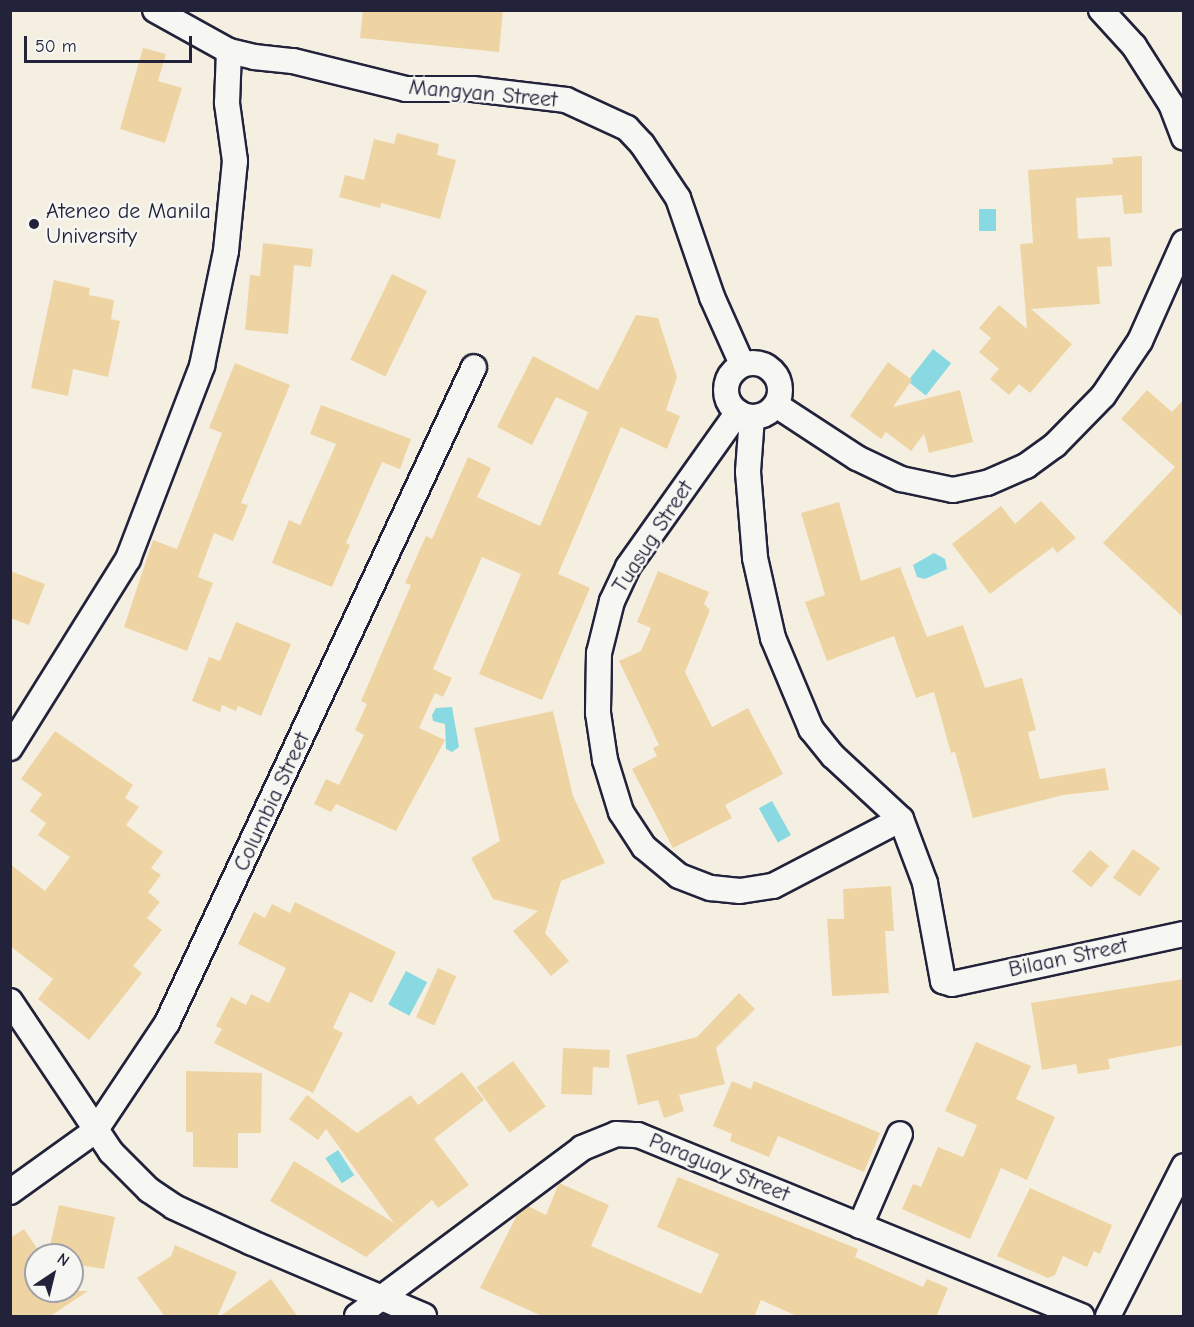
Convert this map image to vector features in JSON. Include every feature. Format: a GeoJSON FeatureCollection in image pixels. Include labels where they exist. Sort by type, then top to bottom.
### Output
{"type":"FeatureCollection","features":[{"type":"Feature","properties":{"kind":"street","name":"Mangyan Street"},"geometry":{"type":"LineString","coordinates":[[155,10],[230,51],[293,61],[406,89],[473,89],[566,100],[627,128],[642,144],[678,198],[712,297],[742,364]]}},
{"type":"Feature","properties":{"kind":"street"},"geometry":{"type":"LineString","coordinates":[[1101,10],[1134,46],[1171,104],[1184,138]]}},
{"type":"Feature","properties":{"kind":"street"},"geometry":{"type":"LineString","coordinates":[[10,748],[128,559],[202,366],[226,251],[235,161],[227,103],[230,51]]}},
{"type":"Feature","properties":{"kind":"street"},"geometry":{"type":"LineString","coordinates":[[776,405],[857,458],[901,479],[953,490],[987,483],[1026,466],[1055,445],[1103,396],[1140,341],[1184,242]]}},
{"type":"Feature","properties":{"kind":"street"},"geometry":{"type":"LineString","coordinates":[[760,363],[774,372],[781,388],[776,405],[761,416],[745,415],[727,400],[726,383],[742,364],[760,363]]}},
{"type":"Feature","properties":{"kind":"street","name":"Columbia Street"},"geometry":{"type":"LineString","coordinates":[[10,1192],[95,1131],[167,1023],[200,958],[474,368]]}},
{"type":"Feature","properties":{"kind":"street"},"geometry":{"type":"LineString","coordinates":[[745,415],[755,558],[773,638],[811,729],[833,756],[901,819]]}},
{"type":"Feature","properties":{"kind":"street","name":"Tuasug Street"},"geometry":{"type":"LineString","coordinates":[[745,415],[628,567],[612,602],[599,653],[598,713],[605,760],[621,812],[644,847],[679,876],[711,888],[740,891],[773,886],[901,819]]}},
{"type":"Feature","properties":{"kind":"street","name":"Bilaan Street"},"geometry":{"type":"LineString","coordinates":[[901,819],[926,883],[942,979],[952,984],[1184,934]]}},
{"type":"Feature","properties":{"kind":"street"},"geometry":{"type":"LineString","coordinates":[[10,1001],[95,1131],[125,1170],[174,1207],[424,1317]]}},
{"type":"Feature","properties":{"kind":"street","name":"Paraguay Street"},"geometry":{"type":"LineString","coordinates":[[357,1317],[582,1148],[616,1134],[639,1136],[1081,1317]]}},
{"type":"Feature","properties":{"kind":"street"},"geometry":{"type":"LineString","coordinates":[[860,1226],[900,1134]]}},
{"type":"Feature","properties":{"kind":"street"},"geometry":{"type":"LineString","coordinates":[[1108,1317],[1184,1166]]}},
{"type":"Feature","properties":{"kind":"water"},"geometry":{"type":"Polygon","coordinates":[[[979,209],[996,209],[996,231],[979,231],[979,209]]]}},
{"type":"Feature","properties":{"kind":"water"},"geometry":{"type":"Polygon","coordinates":[[[933,349],[951,363],[926,395],[908,381],[933,349]]]}},
{"type":"Feature","properties":{"kind":"water"},"geometry":{"type":"Polygon","coordinates":[[[934,553],[945,559],[947,569],[925,579],[917,577],[913,565],[934,553]]]}},
{"type":"Feature","properties":{"kind":"water"},"geometry":{"type":"Polygon","coordinates":[[[452,707],[459,747],[452,752],[446,749],[445,724],[433,721],[432,715],[436,708],[452,707]]]}},
{"type":"Feature","properties":{"kind":"water"},"geometry":{"type":"Polygon","coordinates":[[[772,801],[791,835],[778,842],[759,808],[772,801]]]}},
{"type":"Feature","properties":{"kind":"water"},"geometry":{"type":"Polygon","coordinates":[[[406,971],[427,982],[409,1016],[388,1005],[406,971]]]}},
{"type":"Feature","properties":{"kind":"water"},"geometry":{"type":"Polygon","coordinates":[[[338,1150],[354,1175],[342,1183],[325,1158],[338,1150]]]}},
{"type":"Feature","properties":{"kind":"building"},"geometry":{"type":"Polygon","coordinates":[[[363,10],[503,10],[499,52],[360,38],[363,10]]]}},
{"type":"Feature","properties":{"kind":"building"},"geometry":{"type":"Polygon","coordinates":[[[143,48],[166,54],[158,81],[182,88],[165,143],[120,129],[143,48]]]}},
{"type":"Feature","properties":{"kind":"building"},"geometry":{"type":"Polygon","coordinates":[[[397,133],[439,144],[437,155],[456,160],[440,219],[381,203],[380,208],[339,197],[345,175],[364,180],[374,139],[394,144],[397,133]]]}},
{"type":"Feature","properties":{"kind":"building"},"geometry":{"type":"Polygon","coordinates":[[[1142,156],[1142,213],[1124,214],[1122,195],[1076,198],[1078,239],[1110,237],[1112,266],[1097,267],[1100,304],[1031,309],[1072,344],[1030,393],[1019,384],[1009,395],[990,379],[999,369],[979,352],[991,338],[979,328],[999,305],[1027,329],[1020,244],[1033,243],[1028,170],[1113,164],[1112,158],[1142,156]]]}},
{"type":"Feature","properties":{"kind":"building"},"geometry":{"type":"Polygon","coordinates":[[[263,243],[313,249],[311,267],[294,265],[288,334],[245,330],[250,275],[260,276],[263,243]]]}},
{"type":"Feature","properties":{"kind":"building"},"geometry":{"type":"Polygon","coordinates":[[[392,274],[427,291],[385,376],[350,359],[392,274]]]}},
{"type":"Feature","properties":{"kind":"building"},"geometry":{"type":"Polygon","coordinates":[[[54,280],[90,288],[89,295],[114,300],[111,319],[120,321],[108,377],[73,369],[68,396],[31,388],[54,280]]]}},
{"type":"Feature","properties":{"kind":"building"},"geometry":{"type":"Polygon","coordinates":[[[636,315],[658,318],[677,377],[666,410],[680,416],[667,449],[621,427],[558,574],[590,588],[542,700],[479,674],[521,574],[482,557],[433,669],[452,678],[443,697],[435,693],[419,728],[445,740],[396,831],[336,804],[331,812],[314,804],[326,779],[339,785],[364,735],[355,730],[367,704],[361,701],[411,585],[405,583],[426,536],[432,539],[468,457],[491,468],[477,497],[540,526],[588,412],[556,397],[532,445],[497,427],[533,356],[598,390],[636,315]]]}},
{"type":"Feature","properties":{"kind":"building"},"geometry":{"type":"Polygon","coordinates":[[[888,362],[912,380],[893,407],[960,390],[973,442],[929,453],[924,434],[911,451],[886,432],[881,439],[850,416],[888,362]]]}},
{"type":"Feature","properties":{"kind":"building"},"geometry":{"type":"Polygon","coordinates":[[[235,363],[290,385],[241,503],[248,505],[233,541],[214,533],[198,577],[213,583],[187,651],[124,627],[153,540],[177,549],[222,433],[209,428],[235,363]]]}},
{"type":"Feature","properties":{"kind":"building"},"geometry":{"type":"Polygon","coordinates":[[[1147,390],[1172,412],[1184,399],[1184,618],[1103,543],[1175,467],[1121,419],[1147,390]]]}},
{"type":"Feature","properties":{"kind":"building"},"geometry":{"type":"Polygon","coordinates":[[[321,405],[411,439],[400,469],[382,462],[346,543],[350,545],[332,587],[272,563],[289,520],[300,525],[336,444],[310,434],[321,405]]]}},
{"type":"Feature","properties":{"kind":"building"},"geometry":{"type":"Polygon","coordinates":[[[1041,501],[1076,538],[1057,553],[1053,547],[990,594],[952,544],[1001,506],[1015,524],[1041,501]]]}},
{"type":"Feature","properties":{"kind":"building"},"geometry":{"type":"Polygon","coordinates":[[[839,502],[861,581],[900,567],[927,637],[963,625],[985,688],[1022,678],[1036,730],[1028,732],[1040,779],[1105,768],[1109,790],[1063,795],[973,818],[955,752],[951,753],[934,692],[916,698],[894,636],[827,661],[805,602],[825,595],[801,513],[839,502]]]}},
{"type":"Feature","properties":{"kind":"building"},"geometry":{"type":"Polygon","coordinates":[[[10,571],[45,584],[29,625],[10,618],[10,571]]]}},
{"type":"Feature","properties":{"kind":"building"},"geometry":{"type":"Polygon","coordinates":[[[658,571],[709,592],[704,604],[710,610],[685,672],[712,727],[748,708],[783,774],[725,805],[732,818],[673,848],[632,769],[657,756],[653,748],[659,745],[619,661],[641,651],[651,628],[637,622],[658,571]]]}},
{"type":"Feature","properties":{"kind":"building"},"geometry":{"type":"Polygon","coordinates":[[[236,622],[291,644],[261,716],[238,706],[236,711],[222,705],[220,712],[192,701],[209,657],[220,661],[236,622]]]}},
{"type":"Feature","properties":{"kind":"building"},"geometry":{"type":"Polygon","coordinates":[[[553,711],[573,796],[605,863],[561,881],[545,933],[569,961],[551,976],[513,931],[538,911],[493,899],[471,858],[500,841],[474,728],[553,711]]]}},
{"type":"Feature","properties":{"kind":"building"},"geometry":{"type":"Polygon","coordinates":[[[55,731],[133,785],[125,798],[139,807],[126,825],[163,852],[151,868],[161,875],[148,892],[160,902],[147,918],[162,930],[133,966],[142,973],[89,1040],[38,999],[53,979],[10,946],[10,864],[45,891],[70,857],[38,835],[46,823],[30,811],[42,794],[21,779],[55,731]]]}},
{"type":"Feature","properties":{"kind":"building"},"geometry":{"type":"Polygon","coordinates":[[[1133,849],[1160,868],[1140,897],[1113,878],[1133,849]]]}},
{"type":"Feature","properties":{"kind":"building"},"geometry":{"type":"Polygon","coordinates":[[[1090,850],[1109,866],[1091,888],[1072,871],[1090,850]]]}},
{"type":"Feature","properties":{"kind":"building"},"geometry":{"type":"Polygon","coordinates":[[[891,886],[894,931],[885,931],[889,993],[832,996],[827,919],[844,919],[843,889],[891,886]]]}},
{"type":"Feature","properties":{"kind":"building"},"geometry":{"type":"Polygon","coordinates":[[[295,902],[396,952],[372,1003],[350,992],[333,1028],[343,1033],[313,1093],[214,1043],[222,1029],[216,1026],[231,997],[246,1005],[251,994],[269,1003],[286,968],[238,944],[254,912],[265,918],[272,904],[290,913],[295,902]]]}},
{"type":"Feature","properties":{"kind":"building"},"geometry":{"type":"Polygon","coordinates":[[[438,968],[456,976],[434,1025],[416,1017],[438,968]]]}},
{"type":"Feature","properties":{"kind":"building"},"geometry":{"type":"Polygon","coordinates":[[[1184,979],[1184,1045],[1108,1059],[1110,1069],[1078,1074],[1076,1064],[1042,1070],[1031,1003],[1184,979]]]}},
{"type":"Feature","properties":{"kind":"building"},"geometry":{"type":"Polygon","coordinates":[[[739,993],[755,1009],[716,1048],[725,1084],[679,1095],[684,1111],[664,1118],[658,1100],[638,1105],[626,1055],[697,1037],[739,993]]]}},
{"type":"Feature","properties":{"kind":"building"},"geometry":{"type":"Polygon","coordinates":[[[976,1042],[1031,1066],[1016,1099],[1055,1117],[1027,1180],[1001,1168],[970,1239],[902,1209],[913,1184],[921,1187],[938,1147],[963,1157],[977,1125],[945,1111],[976,1042]]]}},
{"type":"Feature","properties":{"kind":"building"},"geometry":{"type":"Polygon","coordinates":[[[563,1048],[610,1050],[609,1068],[593,1067],[592,1095],[561,1094],[563,1048]]]}},
{"type":"Feature","properties":{"kind":"building"},"geometry":{"type":"Polygon","coordinates":[[[513,1061],[546,1106],[510,1133],[477,1087],[513,1061]]]}},
{"type":"Feature","properties":{"kind":"building"},"geometry":{"type":"Polygon","coordinates":[[[186,1071],[262,1073],[261,1133],[238,1133],[238,1168],[193,1167],[193,1132],[186,1132],[186,1071]]]}},
{"type":"Feature","properties":{"kind":"building"},"geometry":{"type":"Polygon","coordinates":[[[462,1072],[484,1100],[434,1139],[469,1185],[438,1208],[432,1200],[366,1257],[270,1201],[294,1161],[394,1223],[326,1129],[318,1140],[289,1119],[307,1095],[357,1133],[411,1095],[418,1105],[462,1072]]]}},
{"type":"Feature","properties":{"kind":"building"},"geometry":{"type":"Polygon","coordinates":[[[732,1081],[751,1089],[754,1081],[880,1133],[864,1172],[778,1136],[769,1157],[730,1141],[732,1134],[713,1126],[732,1081]]]}},
{"type":"Feature","properties":{"kind":"building"},"geometry":{"type":"Polygon","coordinates":[[[678,1177],[858,1249],[855,1257],[923,1287],[927,1279],[948,1288],[936,1317],[799,1317],[761,1300],[754,1317],[544,1317],[480,1288],[517,1215],[528,1206],[546,1215],[559,1183],[609,1205],[591,1246],[701,1294],[719,1254],[657,1227],[678,1177]]]}},
{"type":"Feature","properties":{"kind":"building"},"geometry":{"type":"Polygon","coordinates":[[[1030,1188],[1112,1225],[1100,1254],[1094,1251],[1087,1267],[1063,1256],[1055,1275],[1048,1278],[997,1256],[1030,1188]]]}},
{"type":"Feature","properties":{"kind":"building"},"geometry":{"type":"Polygon","coordinates":[[[59,1205],[115,1217],[104,1269],[84,1266],[84,1243],[51,1243],[59,1205]]]}},
{"type":"Feature","properties":{"kind":"building"},"geometry":{"type":"Polygon","coordinates":[[[24,1229],[33,1243],[24,1243],[24,1303],[70,1303],[49,1317],[10,1317],[10,1238],[24,1229]]]}},
{"type":"Feature","properties":{"kind":"building"},"geometry":{"type":"Polygon","coordinates":[[[175,1245],[237,1272],[217,1317],[165,1317],[137,1278],[171,1256],[175,1245]]]}},
{"type":"Feature","properties":{"kind":"building"},"geometry":{"type":"Polygon","coordinates":[[[271,1279],[298,1317],[219,1317],[271,1279]]]}},
{"type":"Feature","properties":{"kind":"place","name":"Ateneo de Manila University"},"geometry":{"type":"Point","coordinates":[34,224]}}]}
